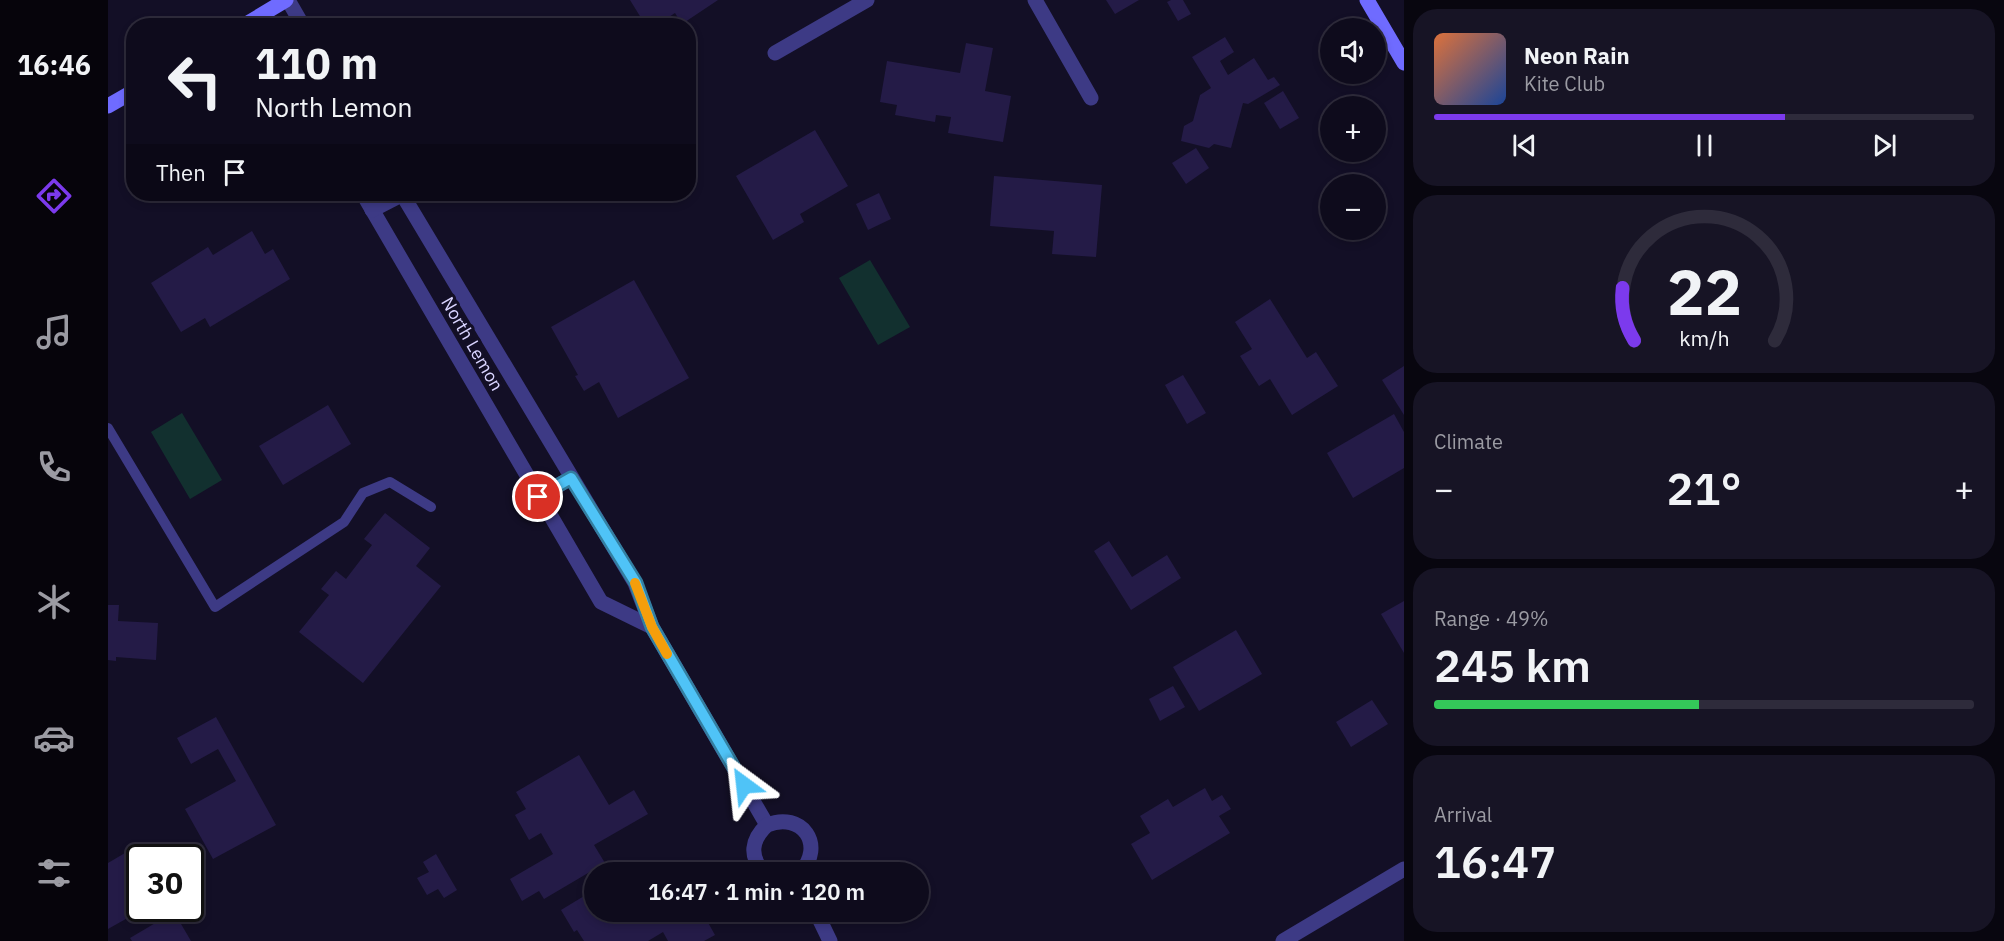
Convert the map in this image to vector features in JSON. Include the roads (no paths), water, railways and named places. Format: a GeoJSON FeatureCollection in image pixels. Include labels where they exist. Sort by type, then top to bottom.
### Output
{"type":"FeatureCollection","features":[{"type":"Feature","properties":{"kind":"street"},"geometry":{"type":"LineString","coordinates":[[265,18],[287,0],[298,18]]}},
{"type":"Feature","properties":{"kind":"street"},"geometry":{"type":"LineString","coordinates":[[775,53],[867,0]]}},
{"type":"Feature","properties":{"kind":"street"},"geometry":{"type":"LineString","coordinates":[[1035,0],[1091,98]]}},
{"type":"Feature","properties":{"kind":"street"},"geometry":{"type":"LineString","coordinates":[[1367,0],[1404,63]]}},
{"type":"Feature","properties":{"kind":"street"},"geometry":{"type":"LineString","coordinates":[[108,106],[126,95]]}},
{"type":"Feature","properties":{"kind":"street","name":"North Lemon"},"geometry":{"type":"LineString","coordinates":[[367,201],[601,602],[652,627]]}},
{"type":"Feature","properties":{"kind":"street","name":"North Lemon"},"geometry":{"type":"LineString","coordinates":[[372,210],[389,201]]}},
{"type":"Feature","properties":{"kind":"street","name":"North Lemon"},"geometry":{"type":"LineString","coordinates":[[407,201],[636,583],[652,627],[767,825]]}},
{"type":"Feature","properties":{"kind":"street"},"geometry":{"type":"LineString","coordinates":[[538,497],[571,478]]}},
{"type":"Feature","properties":{"kind":"street"},"geometry":{"type":"LineString","coordinates":[[756,862],[754,841],[767,825],[788,821],[798,825],[806,833],[811,843],[808,862]]}},
{"type":"Feature","properties":{"kind":"street"},"geometry":{"type":"LineString","coordinates":[[1283,941],[1404,869]]}},
{"type":"Feature","properties":{"kind":"street"},"geometry":{"type":"LineString","coordinates":[[821,922],[830,941]]}},
{"type":"Feature","properties":{"kind":"lane"},"geometry":{"type":"LineString","coordinates":[[108,428],[215,607],[344,522],[363,494],[390,482],[431,507]]}}]}
